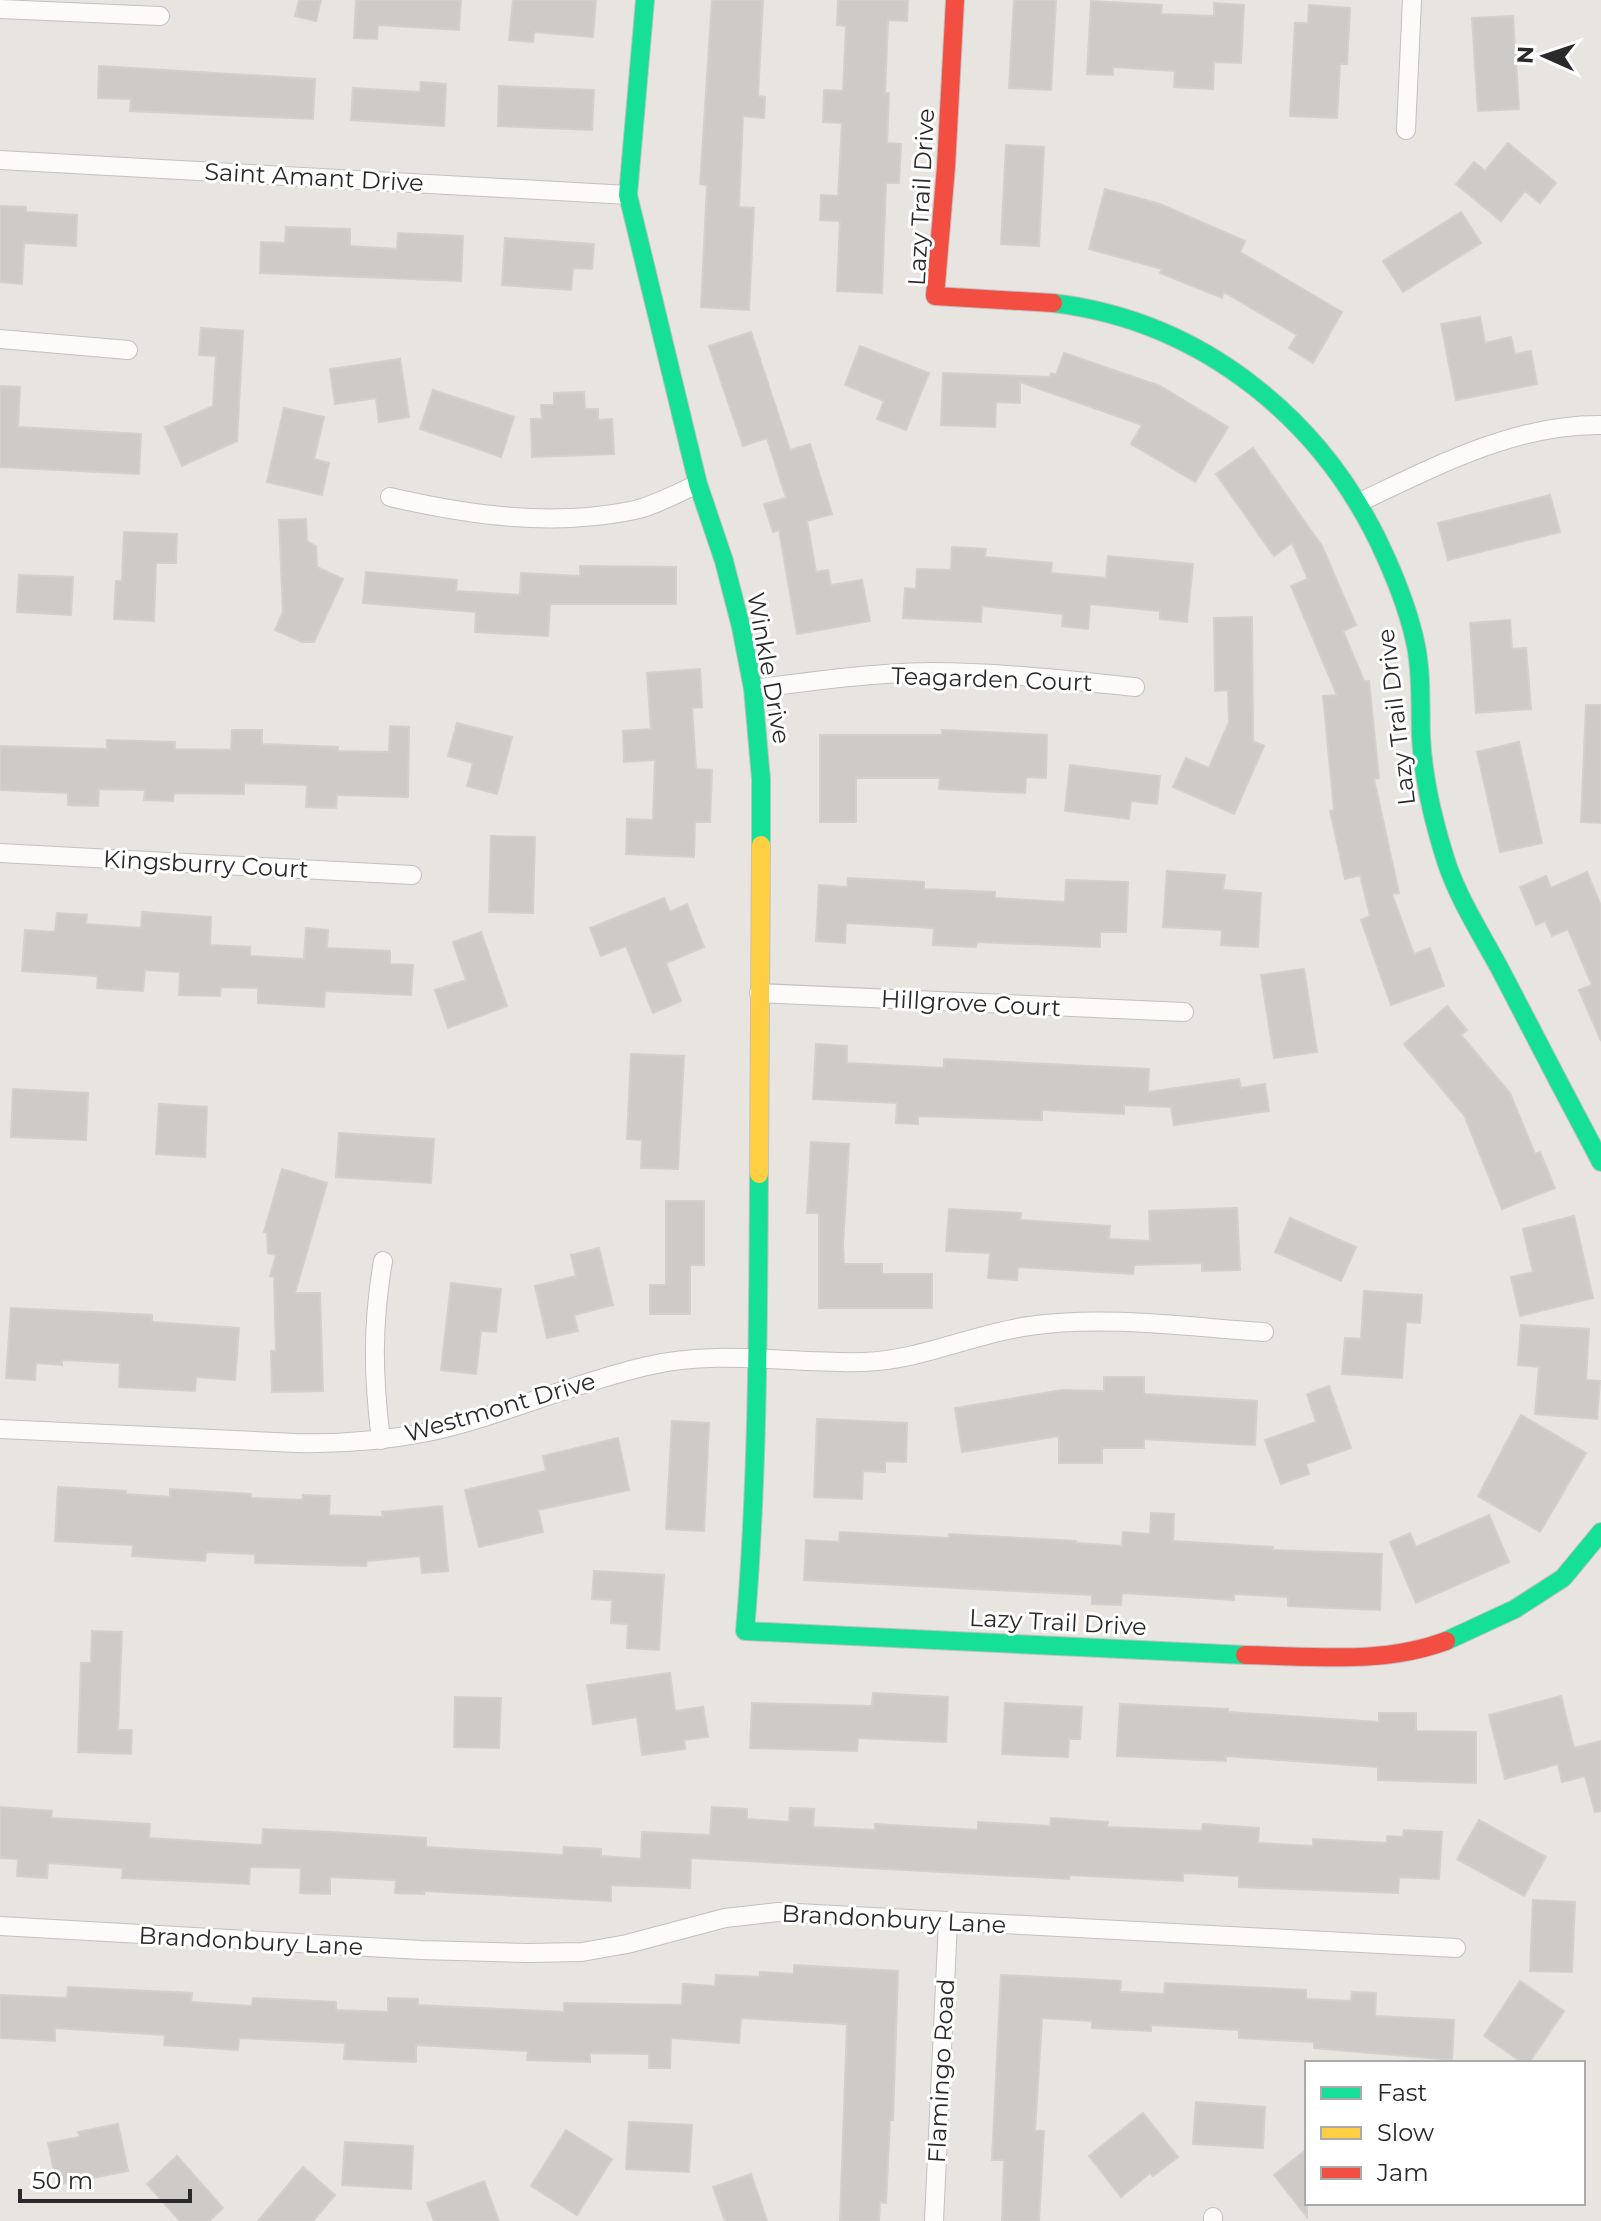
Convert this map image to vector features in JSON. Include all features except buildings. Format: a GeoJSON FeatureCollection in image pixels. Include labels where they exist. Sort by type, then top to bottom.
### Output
{"type":"FeatureCollection","features":[{"type":"Feature","properties":{"kind":"street","name":"Winkle Drive"},"geometry":{"type":"LineString","coordinates":[[645,0],[628,195],[698,484],[724,561],[741,627],[753,689],[761,779],[758,1358]]}},
{"type":"Feature","properties":{"kind":"street","name":"Lazy Trail Drive"},"geometry":{"type":"LineString","coordinates":[[955,0],[935,296],[1058,304],[1100,311],[1154,329],[1209,354],[1259,387],[1302,425],[1334,462],[1360,502],[1389,560],[1411,626],[1418,656],[1424,775],[1435,830],[1451,876],[1601,1162]]}},
{"type":"Feature","properties":{"kind":"street"},"geometry":{"type":"LineString","coordinates":[[1406,130],[1412,0]]}},
{"type":"Feature","properties":{"kind":"street"},"geometry":{"type":"LineString","coordinates":[[0,9],[160,16]]}},
{"type":"Feature","properties":{"kind":"street","name":"Saint Amant Drive"},"geometry":{"type":"LineString","coordinates":[[0,160],[628,195]]}},
{"type":"Feature","properties":{"kind":"street"},"geometry":{"type":"LineString","coordinates":[[0,339],[128,350]]}},
{"type":"Feature","properties":{"kind":"street"},"geometry":{"type":"LineString","coordinates":[[1360,502],[1500,441],[1542,430],[1601,425]]}},
{"type":"Feature","properties":{"kind":"street"},"geometry":{"type":"LineString","coordinates":[[390,497],[451,511],[559,520],[632,511],[698,484]]}},
{"type":"Feature","properties":{"kind":"street","name":"Teagarden Court"},"geometry":{"type":"LineString","coordinates":[[753,689],[865,675],[932,672],[1005,674],[1135,687]]}},
{"type":"Feature","properties":{"kind":"street","name":"Kingsburry Court"},"geometry":{"type":"LineString","coordinates":[[0,853],[412,875]]}},
{"type":"Feature","properties":{"kind":"street","name":"Hillgrove Court"},"geometry":{"type":"LineString","coordinates":[[759,993],[1184,1012]]}},
{"type":"Feature","properties":{"kind":"street"},"geometry":{"type":"LineString","coordinates":[[381,1440],[374,1383],[373,1335],[383,1261]]}},
{"type":"Feature","properties":{"kind":"street","name":"Westmont Drive"},"geometry":{"type":"LineString","coordinates":[[0,1429],[338,1444],[430,1431],[648,1365],[688,1358],[865,1362],[893,1359],[1028,1326],[1073,1322],[1264,1332]]}},
{"type":"Feature","properties":{"kind":"street","name":"Lazy Trail Drive"},"geometry":{"type":"LineString","coordinates":[[758,1358],[745,1631],[1271,1656],[1368,1657],[1418,1651],[1468,1632],[1515,1609],[1563,1578],[1601,1532]]}},
{"type":"Feature","properties":{"kind":"street","name":"Brandonbury Lane"},"geometry":{"type":"LineString","coordinates":[[0,1926],[421,1950],[528,1953],[582,1952],[627,1944],[725,1918],[778,1912],[1456,1948]]}},
{"type":"Feature","properties":{"kind":"street","name":"Flamingo Road"},"geometry":{"type":"LineString","coordinates":[[934,2221],[948,1921]]}},
{"type":"Feature","properties":{"kind":"traffic: fast"},"geometry":{"type":"LineString","coordinates":[[645,0],[628,195],[698,484],[724,561],[741,627],[753,689],[761,779],[761,845]]}},
{"type":"Feature","properties":{"kind":"traffic: fast"},"geometry":{"type":"LineString","coordinates":[[1053,303],[1108,314],[1160,331],[1209,356],[1254,386],[1295,423],[1331,464],[1362,510],[1391,570],[1414,635],[1426,784],[1451,875],[1601,1162]]}},
{"type":"Feature","properties":{"kind":"traffic: fast"},"geometry":{"type":"LineString","coordinates":[[759,1174],[755,1460],[745,1631],[1245,1655]]}},
{"type":"Feature","properties":{"kind":"traffic: fast"},"geometry":{"type":"LineString","coordinates":[[1446,1641],[1515,1609],[1563,1578],[1601,1532]]}},
{"type":"Feature","properties":{"kind":"traffic: slow"},"geometry":{"type":"LineString","coordinates":[[759,1174],[761,845]]}},
{"type":"Feature","properties":{"kind":"traffic: jam"},"geometry":{"type":"LineString","coordinates":[[955,0],[935,296],[1053,303]]}},
{"type":"Feature","properties":{"kind":"traffic: jam"},"geometry":{"type":"LineString","coordinates":[[1245,1655],[1372,1656],[1422,1649],[1446,1641]]}}]}
